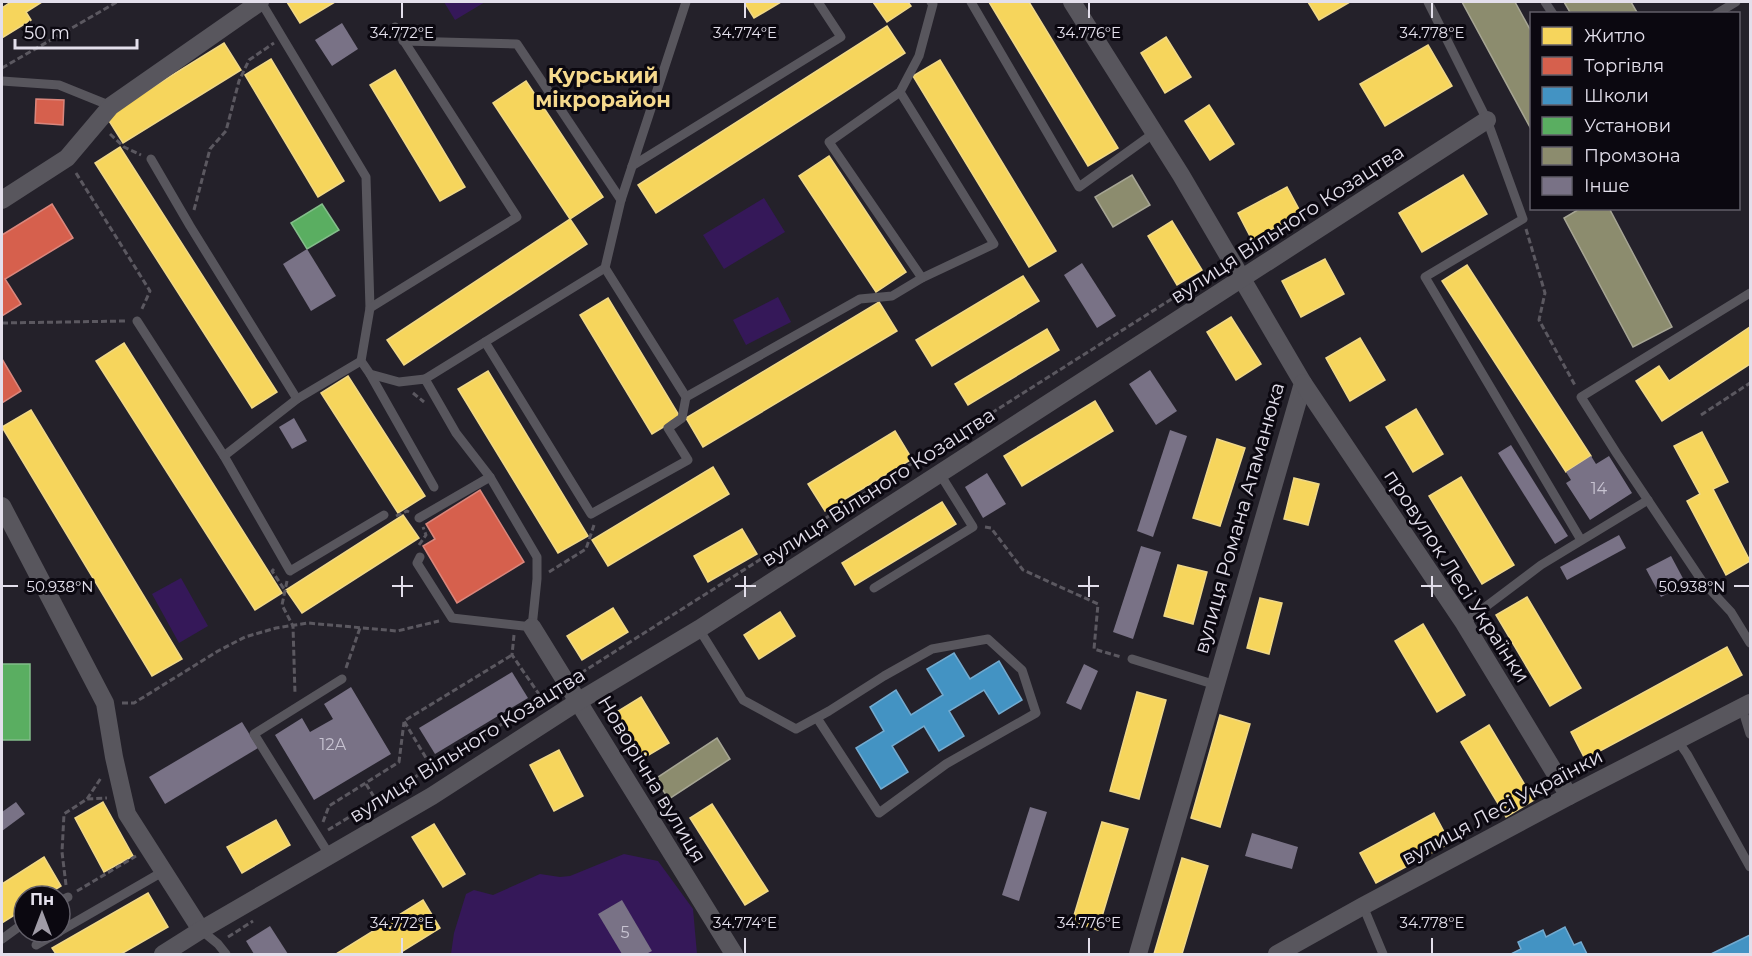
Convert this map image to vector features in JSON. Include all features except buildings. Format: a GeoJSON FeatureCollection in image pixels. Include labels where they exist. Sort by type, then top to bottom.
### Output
{"type":"FeatureCollection","features":[{"type":"Feature","properties":{"kind":"street"},"geometry":{"type":"LineString","coordinates":[[2,200],[67,158],[111,106],[261,2]]}},
{"type":"Feature","properties":{"kind":"street","name":"вулиця Романа Атаманюка"},"geometry":{"type":"LineString","coordinates":[[1072,2],[1154,133],[1304,383],[1138,954]]}},
{"type":"Feature","properties":{"kind":"street","name":"вулиця Вільного Козацтва"},"geometry":{"type":"LineString","coordinates":[[163,954],[444,788],[699,629],[1487,120]]}},
{"type":"Feature","properties":{"kind":"street","name":"провулок Лесі Українки"},"geometry":{"type":"LineString","coordinates":[[1304,383],[1464,623],[1569,796]]}},
{"type":"Feature","properties":{"kind":"street"},"geometry":{"type":"LineString","coordinates":[[2,506],[105,703],[114,757],[128,814],[201,930]]}},
{"type":"Feature","properties":{"kind":"street","name":"Новорічна вулиця"},"geometry":{"type":"LineString","coordinates":[[524,626],[567,682],[734,954]]}},
{"type":"Feature","properties":{"kind":"street","name":"вулиця Лесі Українки"},"geometry":{"type":"LineString","coordinates":[[1277,954],[1569,796],[1746,706]]}},
{"type":"Feature","properties":{"kind":"lane"},"geometry":{"type":"LineString","coordinates":[[261,2],[366,177],[370,308],[361,361],[434,487]]}},
{"type":"Feature","properties":{"kind":"lane"},"geometry":{"type":"LineString","coordinates":[[370,374],[399,382],[425,379],[605,268],[621,200],[686,2]]}},
{"type":"Feature","properties":{"kind":"lane"},"geometry":{"type":"LineString","coordinates":[[632,166],[841,36],[818,2]]}},
{"type":"Feature","properties":{"kind":"lane"},"geometry":{"type":"LineString","coordinates":[[922,278],[829,142],[900,93],[919,56],[932,2]]}},
{"type":"Feature","properties":{"kind":"lane"},"geometry":{"type":"LineString","coordinates":[[971,2],[1079,187],[1154,133]]}},
{"type":"Feature","properties":{"kind":"lane"},"geometry":{"type":"LineString","coordinates":[[1428,2],[1487,120],[1524,219],[1425,278],[1581,540]]}},
{"type":"Feature","properties":{"kind":"lane"},"geometry":{"type":"LineString","coordinates":[[1719,12],[1736,2]]}},
{"type":"Feature","properties":{"kind":"lane"},"geometry":{"type":"LineString","coordinates":[[370,308],[516,217],[395,27]]}},
{"type":"Feature","properties":{"kind":"lane"},"geometry":{"type":"LineString","coordinates":[[403,41],[517,44],[621,200]]}},
{"type":"Feature","properties":{"kind":"lane"},"geometry":{"type":"LineString","coordinates":[[2,81],[59,85],[111,106]]}},
{"type":"Feature","properties":{"kind":"lane"},"geometry":{"type":"LineString","coordinates":[[686,397],[860,299],[892,297],[922,278],[994,244],[900,93]]}},
{"type":"Feature","properties":{"kind":"lane"},"geometry":{"type":"LineString","coordinates":[[151,159],[297,399]]}},
{"type":"Feature","properties":{"kind":"lane"},"geometry":{"type":"LineString","coordinates":[[485,342],[591,514],[688,460],[668,428],[682,418],[686,397],[605,268]]}},
{"type":"Feature","properties":{"kind":"lane"},"geometry":{"type":"LineString","coordinates":[[1750,293],[1581,397],[1702,581],[1731,612],[1750,643]]}},
{"type":"Feature","properties":{"kind":"lane"},"geometry":{"type":"LineString","coordinates":[[137,321],[224,456],[290,571],[384,515]]}},
{"type":"Feature","properties":{"kind":"lane"},"geometry":{"type":"LineString","coordinates":[[224,456],[297,399],[361,361]]}},
{"type":"Feature","properties":{"kind":"lane"},"geometry":{"type":"LineString","coordinates":[[420,557],[417,564],[452,618],[524,626],[537,579],[537,557],[490,477],[456,433],[425,379]]}},
{"type":"Feature","properties":{"kind":"lane"},"geometry":{"type":"LineString","coordinates":[[874,588],[973,527],[940,474]]}},
{"type":"Feature","properties":{"kind":"lane"},"geometry":{"type":"LineString","coordinates":[[419,518],[490,477]]}},
{"type":"Feature","properties":{"kind":"lane"},"geometry":{"type":"LineString","coordinates":[[1464,623],[1541,565],[1648,500]]}},
{"type":"Feature","properties":{"kind":"lane"},"geometry":{"type":"LineString","coordinates":[[699,629],[743,700],[796,729],[932,649],[988,639],[1022,670],[1036,713],[946,764],[879,813],[817,717]]}},
{"type":"Feature","properties":{"kind":"lane"},"geometry":{"type":"LineString","coordinates":[[1132,659],[1216,685]]}},
{"type":"Feature","properties":{"kind":"lane"},"geometry":{"type":"LineString","coordinates":[[330,856],[254,734],[342,679]]}},
{"type":"Feature","properties":{"kind":"lane"},"geometry":{"type":"LineString","coordinates":[[1746,706],[1750,735]]}},
{"type":"Feature","properties":{"kind":"lane"},"geometry":{"type":"LineString","coordinates":[[1677,740],[1750,867]]}},
{"type":"Feature","properties":{"kind":"lane"},"geometry":{"type":"LineString","coordinates":[[72,925],[164,871]]}},
{"type":"Feature","properties":{"kind":"lane"},"geometry":{"type":"LineString","coordinates":[[1363,906],[1383,954]]}},
{"type":"Feature","properties":{"kind":"lane"},"geometry":{"type":"LineString","coordinates":[[201,930],[226,954]]}},
{"type":"Feature","properties":{"kind":"path"},"geometry":{"type":"LineString","coordinates":[[2,68],[117,2]]}},
{"type":"Feature","properties":{"kind":"path"},"geometry":{"type":"LineString","coordinates":[[190,226],[210,149],[226,131],[244,70],[249,60],[282,38]]}},
{"type":"Feature","properties":{"kind":"path"},"geometry":{"type":"LineString","coordinates":[[96,122],[124,147],[151,159]]}},
{"type":"Feature","properties":{"kind":"path"},"geometry":{"type":"LineString","coordinates":[[2,323],[137,321],[150,291],[67,158]]}},
{"type":"Feature","properties":{"kind":"path"},"geometry":{"type":"LineString","coordinates":[[1524,219],[1545,294],[1539,320],[1581,397]]}},
{"type":"Feature","properties":{"kind":"path"},"geometry":{"type":"LineString","coordinates":[[567,682],[1231,262]]}},
{"type":"Feature","properties":{"kind":"path"},"geometry":{"type":"LineString","coordinates":[[1701,416],[1750,383]]}},
{"type":"Feature","properties":{"kind":"path"},"geometry":{"type":"LineString","coordinates":[[537,579],[586,549],[596,520]]}},
{"type":"Feature","properties":{"kind":"path"},"geometry":{"type":"LineString","coordinates":[[973,527],[991,528],[1023,570],[1098,604],[1094,649],[1132,659]]}},
{"type":"Feature","properties":{"kind":"path"},"geometry":{"type":"LineString","coordinates":[[285,589],[282,605],[293,626],[295,708]]}},
{"type":"Feature","properties":{"kind":"path"},"geometry":{"type":"LineString","coordinates":[[105,703],[134,703],[245,637],[308,623],[397,631],[452,618]]}},
{"type":"Feature","properties":{"kind":"path"},"geometry":{"type":"LineString","coordinates":[[404,721],[512,655],[524,626]]}},
{"type":"Feature","properties":{"kind":"path"},"geometry":{"type":"LineString","coordinates":[[342,679],[360,628]]}},
{"type":"Feature","properties":{"kind":"path"},"geometry":{"type":"LineString","coordinates":[[512,655],[555,717]]}},
{"type":"Feature","properties":{"kind":"path"},"geometry":{"type":"LineString","coordinates":[[318,835],[543,699]]}},
{"type":"Feature","properties":{"kind":"path"},"geometry":{"type":"LineString","coordinates":[[404,721],[444,788]]}},
{"type":"Feature","properties":{"kind":"path"},"geometry":{"type":"LineString","coordinates":[[318,835],[329,806],[399,762],[404,721]]}},
{"type":"Feature","properties":{"kind":"path"},"geometry":{"type":"LineString","coordinates":[[365,783],[376,800]]}},
{"type":"Feature","properties":{"kind":"path"},"geometry":{"type":"LineString","coordinates":[[63,884],[64,814],[87,799],[106,796],[122,817],[128,814]]}},
{"type":"Feature","properties":{"kind":"path"},"geometry":{"type":"LineString","coordinates":[[72,894],[149,848]]}},
{"type":"Feature","properties":{"kind":"shaded area"},"geometry":{"type":"Polygon","coordinates":[[[444,2],[485,2],[455,20],[444,2]]]}},
{"type":"Feature","properties":{"kind":"shaded area"},"geometry":{"type":"Polygon","coordinates":[[[764,198],[785,232],[724,269],[703,235],[764,198]]]}},
{"type":"Feature","properties":{"kind":"shaded area"},"geometry":{"type":"Polygon","coordinates":[[[778,297],[791,322],[746,345],[733,320],[778,297]]]}},
{"type":"Feature","properties":{"kind":"shaded area"},"geometry":{"type":"Polygon","coordinates":[[[181,578],[208,626],[179,643],[152,594],[181,578]]]}},
{"type":"Feature","properties":{"kind":"shaded area"},"geometry":{"type":"Polygon","coordinates":[[[624,854],[658,861],[693,909],[697,954],[451,954],[454,933],[466,894],[474,890],[493,895],[540,874],[570,876],[624,854]]]}},
{"type":"Feature","properties":{"kind":"district","name":"Курський мікрорайон"},"geometry":{"type":"Point","coordinates":[603,88]}}]}
